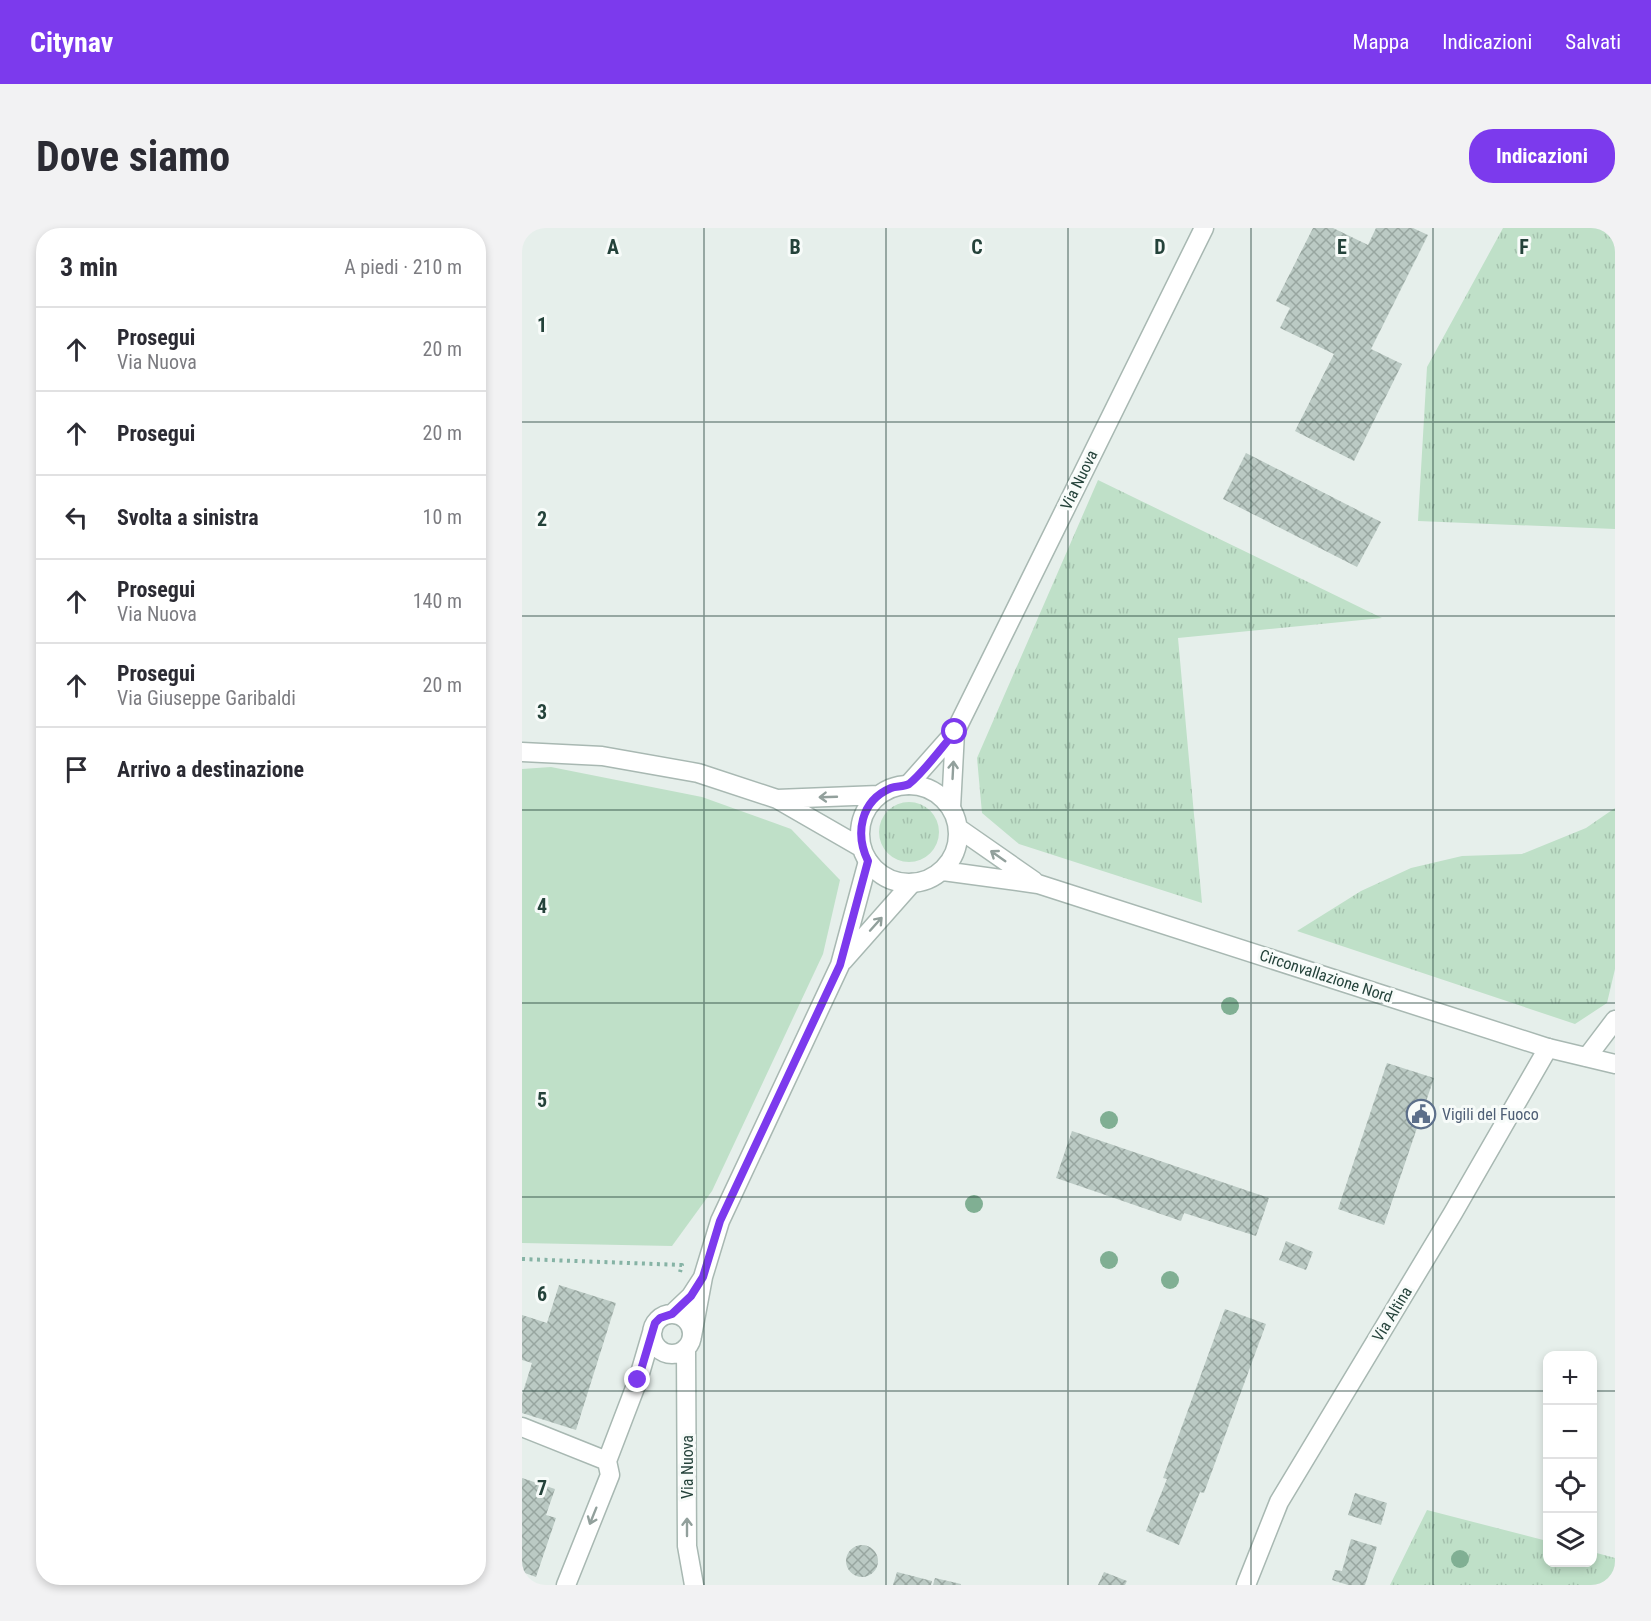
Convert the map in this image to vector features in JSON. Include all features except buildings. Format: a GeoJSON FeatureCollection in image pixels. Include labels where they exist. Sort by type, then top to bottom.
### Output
{"type":"FeatureCollection","features":[{"type":"Feature","properties":{"kind":"street","name":"Via Nuova"},"geometry":{"type":"LineString","coordinates":[[908,785],[955,732],[1204,228]]}},
{"type":"Feature","properties":{"kind":"street","name":"Via Nuova"},"geometry":{"type":"LineString","coordinates":[[951,808],[955,732]]}},
{"type":"Feature","properties":{"kind":"street"},"geometry":{"type":"LineString","coordinates":[[522,752],[602,756],[698,773],[777,799],[865,855],[888,878],[912,883],[929,879],[943,871],[952,858],[958,844],[958,828],[951,808],[933,791],[908,785],[892,788],[879,795],[869,805],[862,819],[860,833],[865,855]]}},
{"type":"Feature","properties":{"kind":"street"},"geometry":{"type":"LineString","coordinates":[[777,799],[879,795]]}},
{"type":"Feature","properties":{"kind":"street","name":"Circonvallazione Nord"},"geometry":{"type":"LineString","coordinates":[[958,828],[1038,884]]}},
{"type":"Feature","properties":{"kind":"street","name":"Via Nuova"},"geometry":{"type":"LineString","coordinates":[[694,1585],[687,1546],[683,1346],[720,1221],[840,965],[865,855]]}},
{"type":"Feature","properties":{"kind":"street","name":"Circonvallazione Nord"},"geometry":{"type":"LineString","coordinates":[[943,871],[1038,884],[1548,1048],[1615,1064]]}},
{"type":"Feature","properties":{"kind":"street","name":"Via Nuova"},"geometry":{"type":"LineString","coordinates":[[840,965],[912,883]]}},
{"type":"Feature","properties":{"kind":"street"},"geometry":{"type":"LineString","coordinates":[[1587,1057],[1615,1020]]}},
{"type":"Feature","properties":{"kind":"street","name":"Via Altina"},"geometry":{"type":"LineString","coordinates":[[1246,1585],[1279,1502],[1454,1213],[1548,1048]]}},
{"type":"Feature","properties":{"kind":"street","name":"Via Nuova"},"geometry":{"type":"LineString","coordinates":[[672,1314],[691,1296],[703,1277]]}},
{"type":"Feature","properties":{"kind":"street"},"geometry":{"type":"LineString","coordinates":[[566,1585],[610,1475],[608,1461],[638,1380],[653,1329],[660,1318],[672,1314],[679,1316],[689,1324],[683,1346],[651,1366],[638,1380]]}},
{"type":"Feature","properties":{"kind":"street"},"geometry":{"type":"LineString","coordinates":[[653,1329],[652,1336],[657,1347],[683,1346]]}},
{"type":"Feature","properties":{"kind":"street"},"geometry":{"type":"LineString","coordinates":[[522,1427],[608,1461]]}},
{"type":"Feature","properties":{"kind":"path"},"geometry":{"type":"LineString","coordinates":[[522,1259],[682,1265]]}},
{"type":"Feature","properties":{"kind":"green space"},"geometry":{"type":"Polygon","coordinates":[[[1503,228],[1615,228],[1615,529],[1418,521],[1427,367],[1503,228]]]}},
{"type":"Feature","properties":{"kind":"green space"},"geometry":{"type":"Polygon","coordinates":[[[1098,480],[1382,618],[1178,638],[1202,903],[1019,844],[982,813],[977,758],[1098,480]]]}},
{"type":"Feature","properties":{"kind":"green space"},"geometry":{"type":"Polygon","coordinates":[[[551,767],[702,797],[791,829],[840,880],[823,954],[712,1191],[672,1246],[522,1243],[522,769],[551,767]]]}},
{"type":"Feature","properties":{"kind":"green space"},"geometry":{"type":"Polygon","coordinates":[[[903,802],[915,802],[926,807],[934,815],[939,832],[937,844],[926,857],[915,862],[903,862],[892,857],[884,849],[879,838],[879,826],[884,815],[892,807],[903,802]]]}},
{"type":"Feature","properties":{"kind":"green space"},"geometry":{"type":"Polygon","coordinates":[[[1615,808],[1615,969],[1607,1003],[1575,1024],[1297,931],[1361,891],[1411,868],[1462,856],[1522,854],[1586,828],[1615,808]]]}},
{"type":"Feature","properties":{"kind":"green space"},"geometry":{"type":"Polygon","coordinates":[[[1427,1510],[1543,1540],[1543,1567],[1597,1567],[1597,1553],[1615,1558],[1615,1585],[1390,1585],[1427,1510]]]}},
{"type":"Feature","properties":{"kind":"place","name":"Vigili del Fuoco"},"geometry":{"type":"Point","coordinates":[1421,1114]}},
{"type":"Feature","properties":{"kind":"route"},"geometry":{"type":"LineString","coordinates":[[638,1380],[655,1323],[660,1318],[672,1314],[691,1296],[703,1277],[720,1221],[840,965],[868,861],[862,848],[860,833],[862,819],[869,805],[879,795],[892,788],[908,785],[955,732]]}}]}
